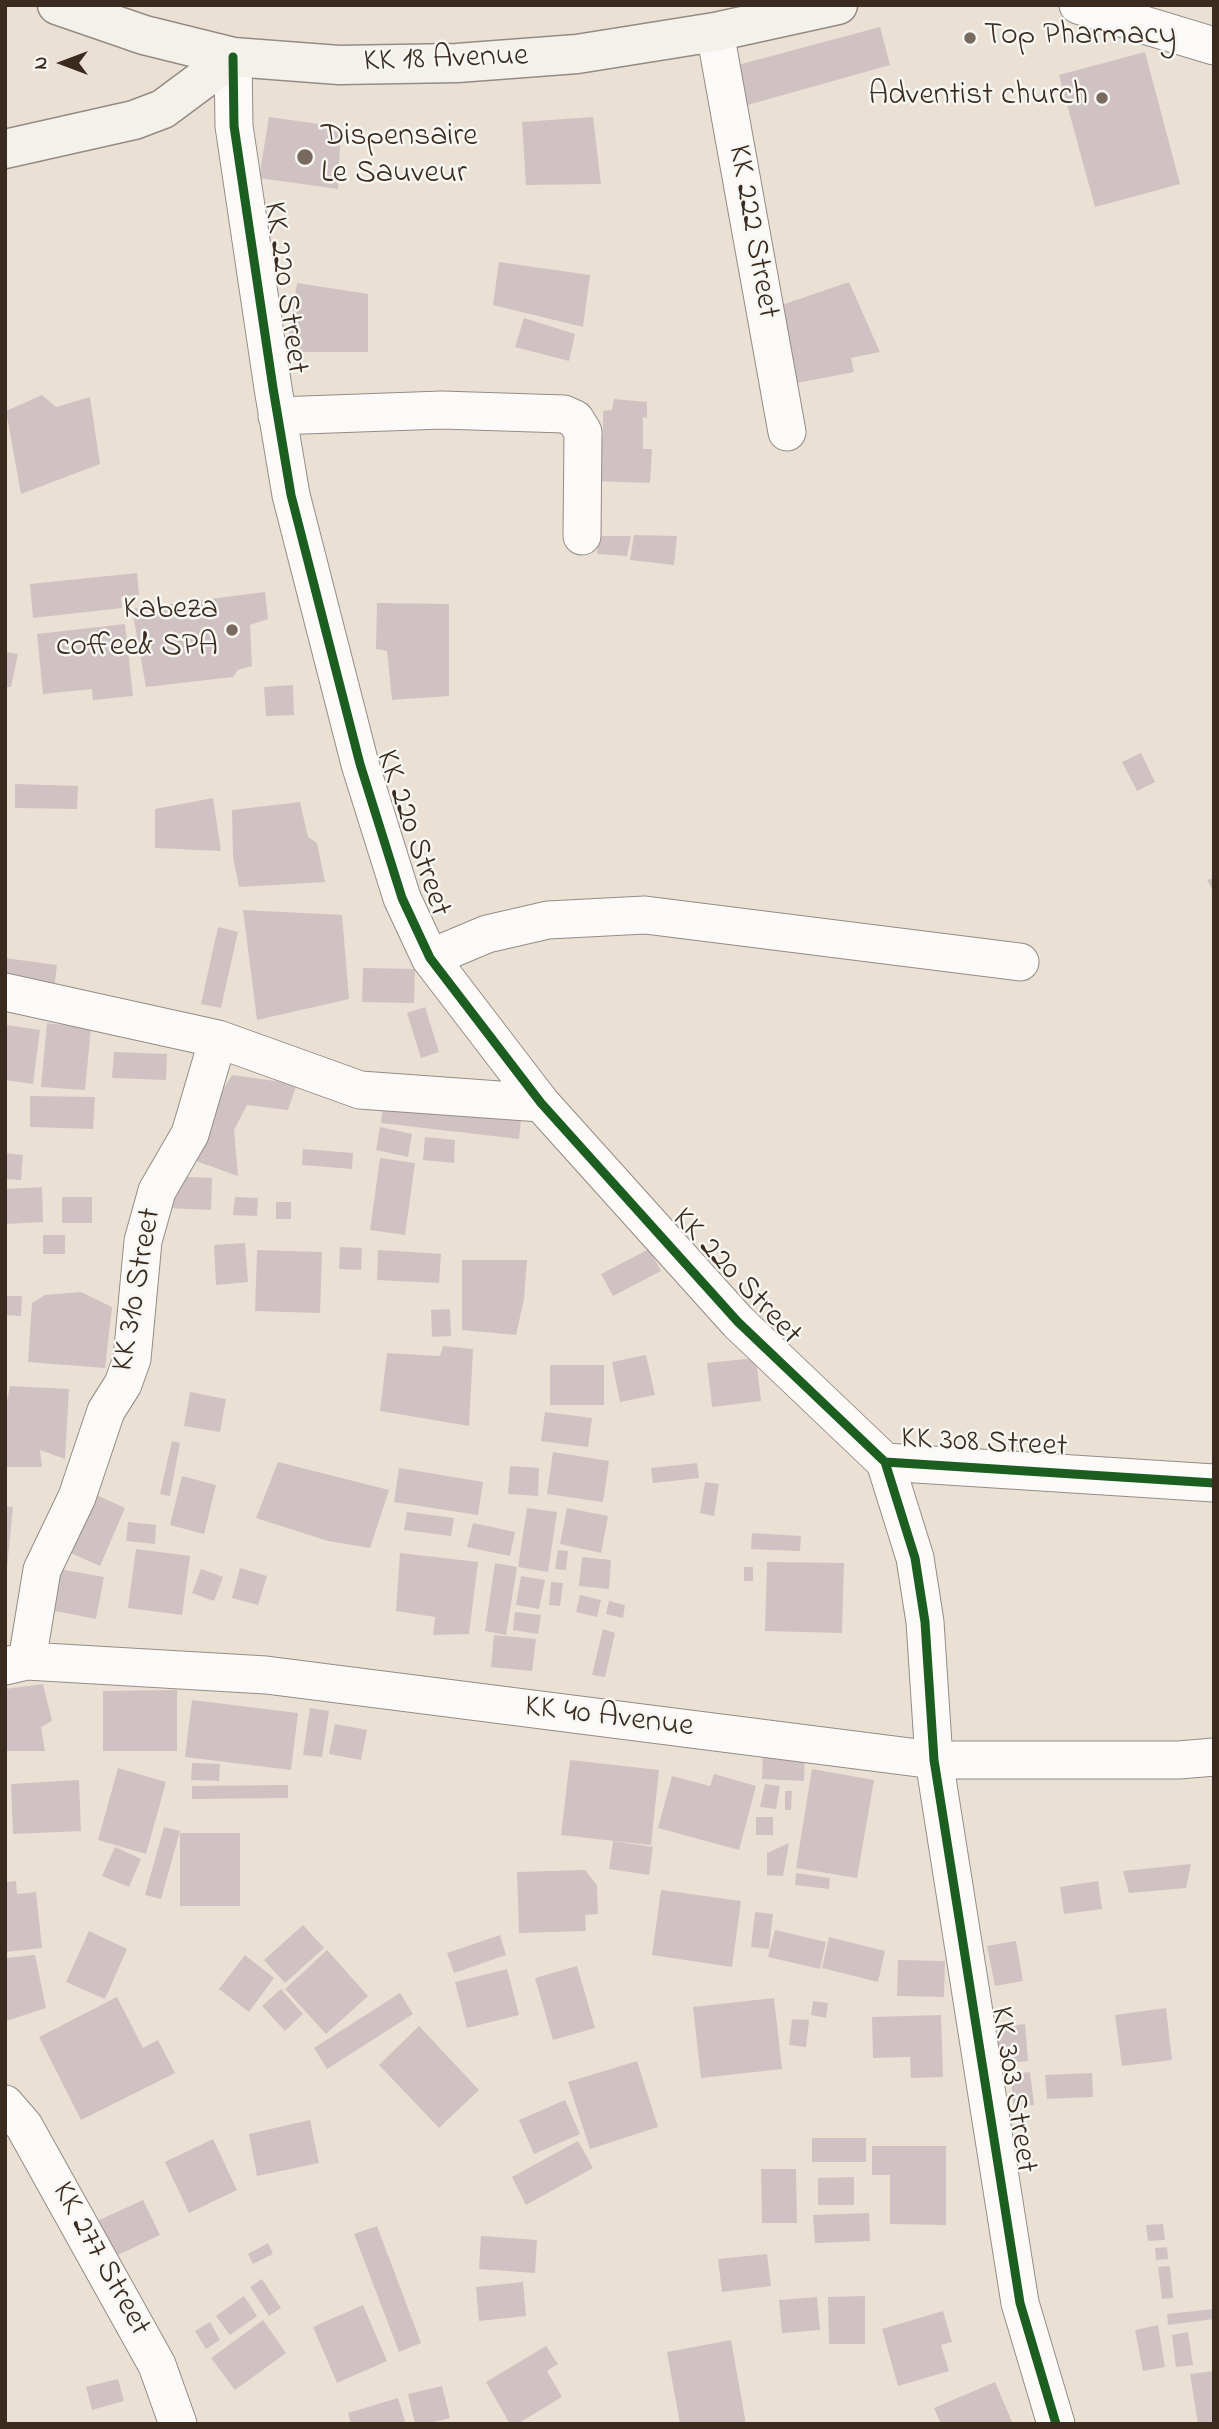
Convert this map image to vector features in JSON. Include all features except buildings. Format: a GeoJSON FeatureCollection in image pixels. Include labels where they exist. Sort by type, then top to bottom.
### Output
{"type":"FeatureCollection","features":[{"type":"Feature","properties":{"kind":"main road","name":"KK 18 Avenue"},"geometry":{"type":"LineString","coordinates":[[57,5],[144,35],[233,57],[339,65],[468,62],[588,52],[715,32],[838,5]]}},
{"type":"Feature","properties":{"kind":"main road"},"geometry":{"type":"LineString","coordinates":[[5,149],[144,117],[163,109],[233,57]]}},
{"type":"Feature","properties":{"kind":"street"},"geometry":{"type":"LineString","coordinates":[[1078,5],[1214,46]]}},
{"type":"Feature","properties":{"kind":"street","name":"KK 222 Street"},"geometry":{"type":"LineString","coordinates":[[715,32],[787,432]]}},
{"type":"Feature","properties":{"kind":"street","name":"KK 220 Street"},"geometry":{"type":"LineString","coordinates":[[233,57],[234,125],[291,495],[360,764],[402,898],[430,958],[541,1102],[737,1322],[885,1462]]}},
{"type":"Feature","properties":{"kind":"street"},"geometry":{"type":"LineString","coordinates":[[277,416],[442,410],[564,414],[575,419],[583,432],[582,536]]}},
{"type":"Feature","properties":{"kind":"street"},"geometry":{"type":"LineString","coordinates":[[430,958],[487,934],[548,920],[645,915],[1020,962]]}},
{"type":"Feature","properties":{"kind":"street"},"geometry":{"type":"LineString","coordinates":[[5,992],[218,1039],[360,1090],[541,1102]]}},
{"type":"Feature","properties":{"kind":"street","name":"KK 310 Street"},"geometry":{"type":"LineString","coordinates":[[16,1664],[42,1570],[77,1497],[106,1411],[123,1384],[132,1359],[143,1241],[157,1191],[190,1134],[218,1039]]}},
{"type":"Feature","properties":{"kind":"street","name":"KK 308 Street"},"geometry":{"type":"LineString","coordinates":[[934,1760],[925,1622],[915,1558],[885,1462],[1214,1483]]}},
{"type":"Feature","properties":{"kind":"street","name":"KK 40 Avenue"},"geometry":{"type":"LineString","coordinates":[[16,1664],[266,1675],[934,1760],[1179,1760],[1214,1756]]}},
{"type":"Feature","properties":{"kind":"street","name":"KK 303 Street"},"geometry":{"type":"LineString","coordinates":[[934,1760],[1020,2303],[1056,2424]]}},
{"type":"Feature","properties":{"kind":"street","name":"KK 277 Street"},"geometry":{"type":"LineString","coordinates":[[5,2104],[24,2126],[157,2365],[178,2424]]}},
{"type":"Feature","properties":{"kind":"cycle path"},"geometry":{"type":"LineString","coordinates":[[233,57],[234,126],[291,495],[360,764],[402,898],[430,958],[541,1103],[738,1322],[885,1462]]}},
{"type":"Feature","properties":{"kind":"cycle path"},"geometry":{"type":"LineString","coordinates":[[1056,2424],[1020,2303],[934,1760],[925,1622],[915,1558],[885,1462],[1214,1483]]}},
{"type":"Feature","properties":{"kind":"place","name":"Top Pharmacy"},"geometry":{"type":"Point","coordinates":[970,38]}},
{"type":"Feature","properties":{"kind":"place","name":"Adventist church"},"geometry":{"type":"Point","coordinates":[1102,98]}},
{"type":"Feature","properties":{"kind":"place","name":"Dispensaire Le Sauveur"},"geometry":{"type":"Point","coordinates":[305,157]}},
{"type":"Feature","properties":{"kind":"place","name":"Kabeza coffee& SPA"},"geometry":{"type":"Point","coordinates":[232,630]}}]}
